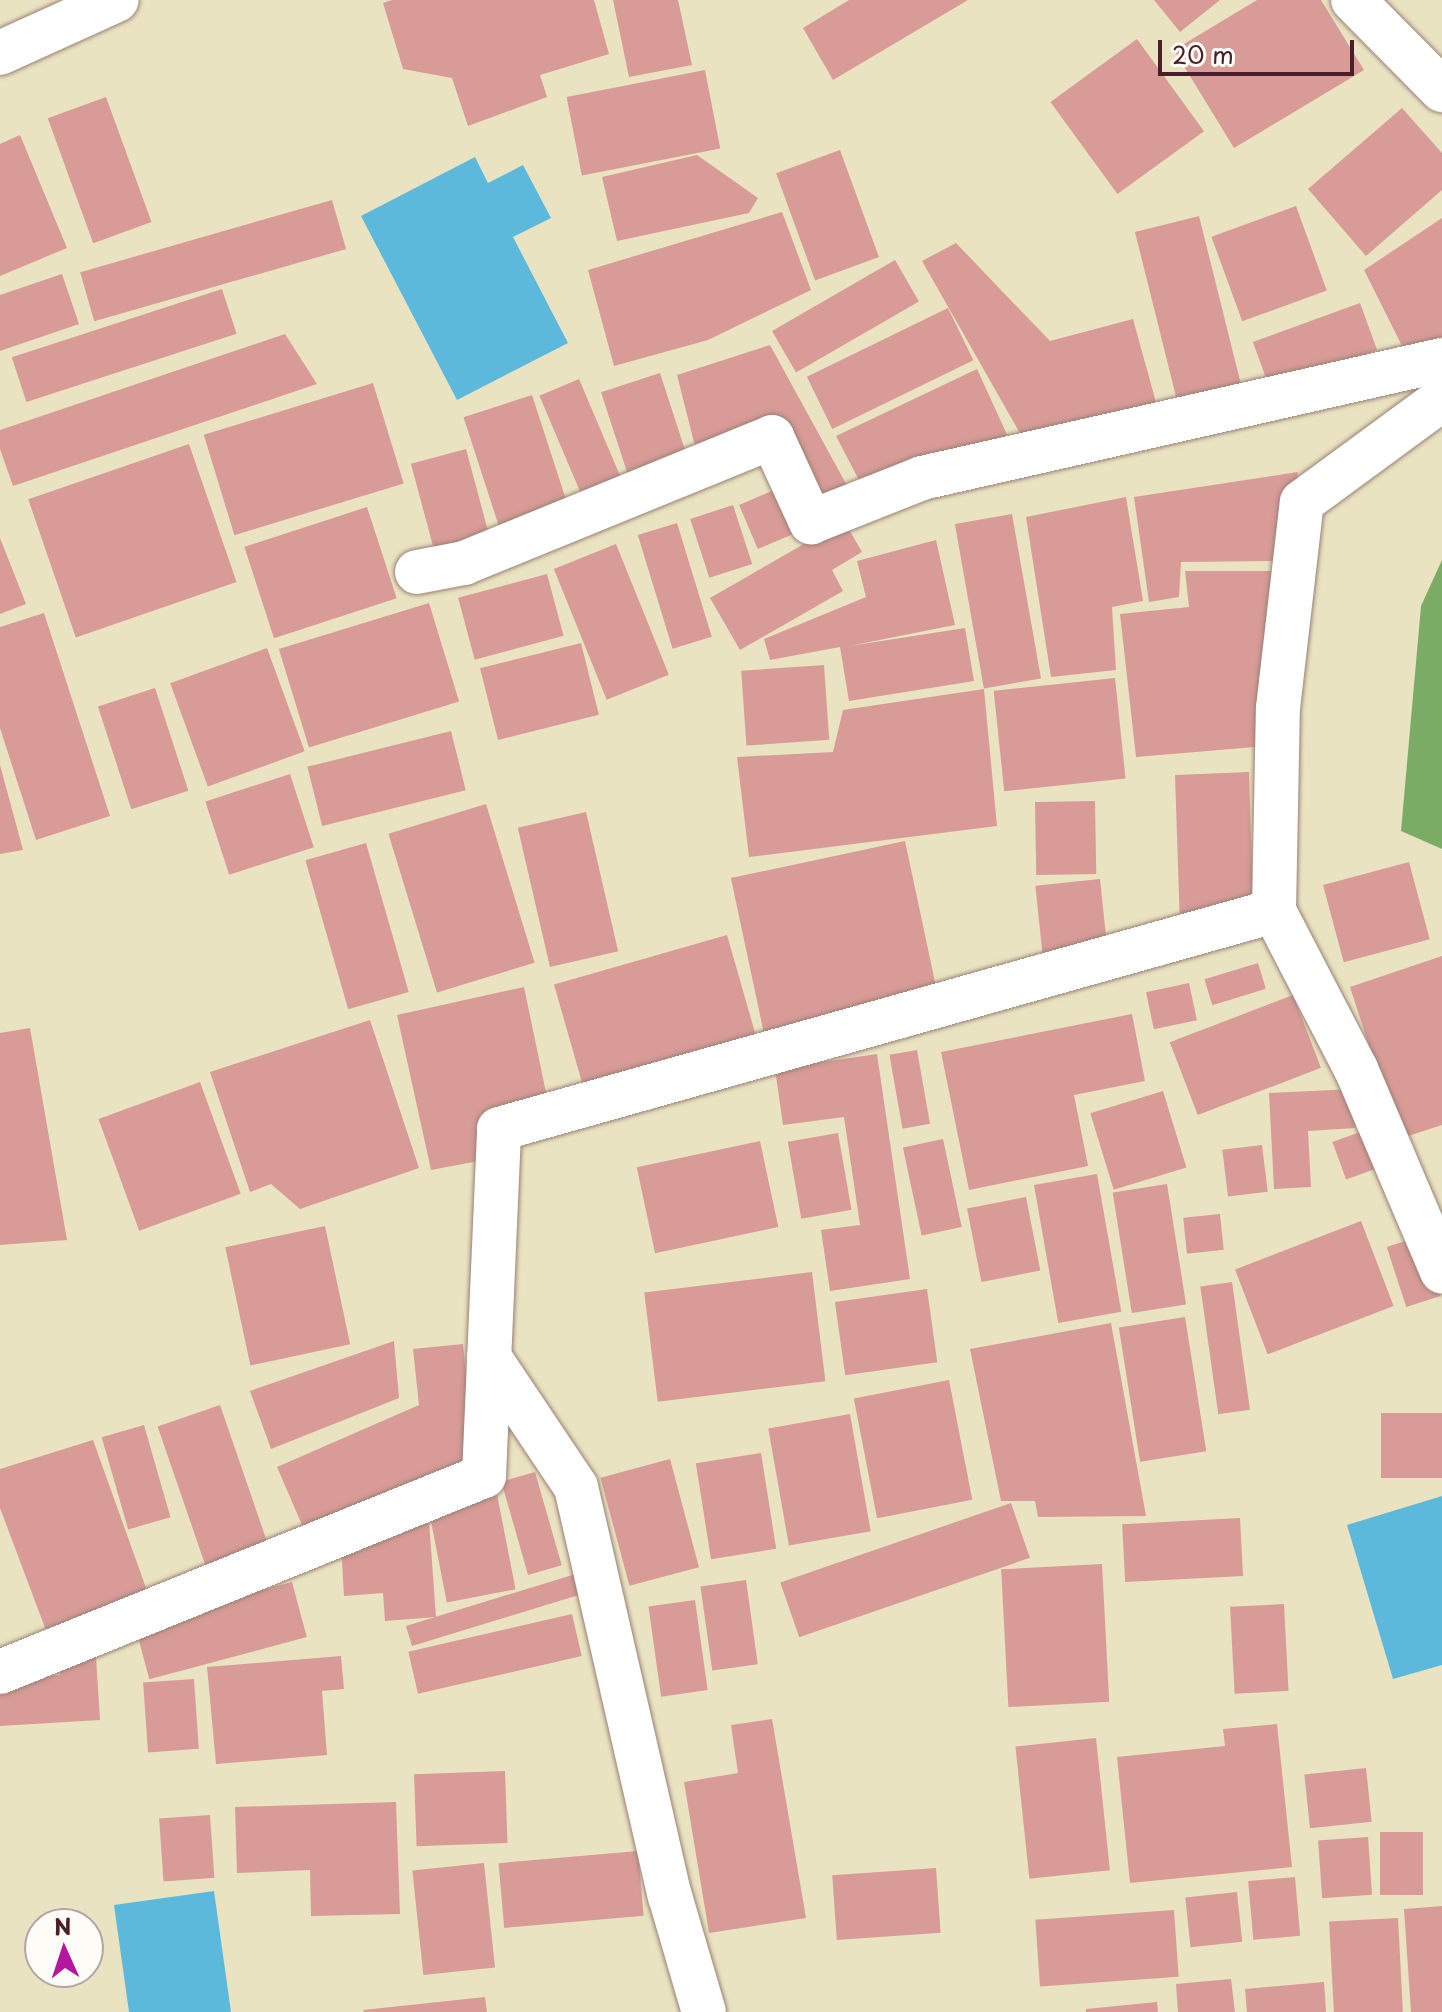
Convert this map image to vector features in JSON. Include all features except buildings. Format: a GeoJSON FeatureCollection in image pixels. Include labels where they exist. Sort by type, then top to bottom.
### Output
{"type":"FeatureCollection","features":[{"type":"Feature","properties":{"kind":"street"},"geometry":{"type":"LineString","coordinates":[[0,53],[117,0]]}},
{"type":"Feature","properties":{"kind":"street"},"geometry":{"type":"LineString","coordinates":[[1353,0],[1442,90]]}},
{"type":"Feature","properties":{"kind":"street"},"geometry":{"type":"LineString","coordinates":[[417,572],[464,563],[772,437],[811,522],[922,478],[1442,360]]}},
{"type":"Feature","properties":{"kind":"street"},"geometry":{"type":"LineString","coordinates":[[1442,399],[1302,502],[1278,708],[1274,911],[1356,1069],[1442,1272]]}},
{"type":"Feature","properties":{"kind":"street"},"geometry":{"type":"LineString","coordinates":[[0,1672],[484,1476],[499,1129],[1274,911]]}},
{"type":"Feature","properties":{"kind":"street"},"geometry":{"type":"LineString","coordinates":[[489,1357],[576,1487],[670,1896],[704,2012]]}},
{"type":"Feature","properties":{"kind":"green space"},"geometry":{"type":"Polygon","coordinates":[[[1442,560],[1442,849],[1401,831],[1421,606],[1442,560]]]}},
{"type":"Feature","properties":{"kind":"water"},"geometry":{"type":"Polygon","coordinates":[[[475,157],[488,183],[523,165],[551,218],[513,237],[568,343],[457,400],[361,216],[475,157]]]}},
{"type":"Feature","properties":{"kind":"water"},"geometry":{"type":"Polygon","coordinates":[[[1442,1496],[1442,1665],[1393,1679],[1347,1525],[1442,1496]]]}},
{"type":"Feature","properties":{"kind":"water"},"geometry":{"type":"Polygon","coordinates":[[[214,1891],[231,2012],[129,2012],[114,1905],[214,1891]]]}}]}
